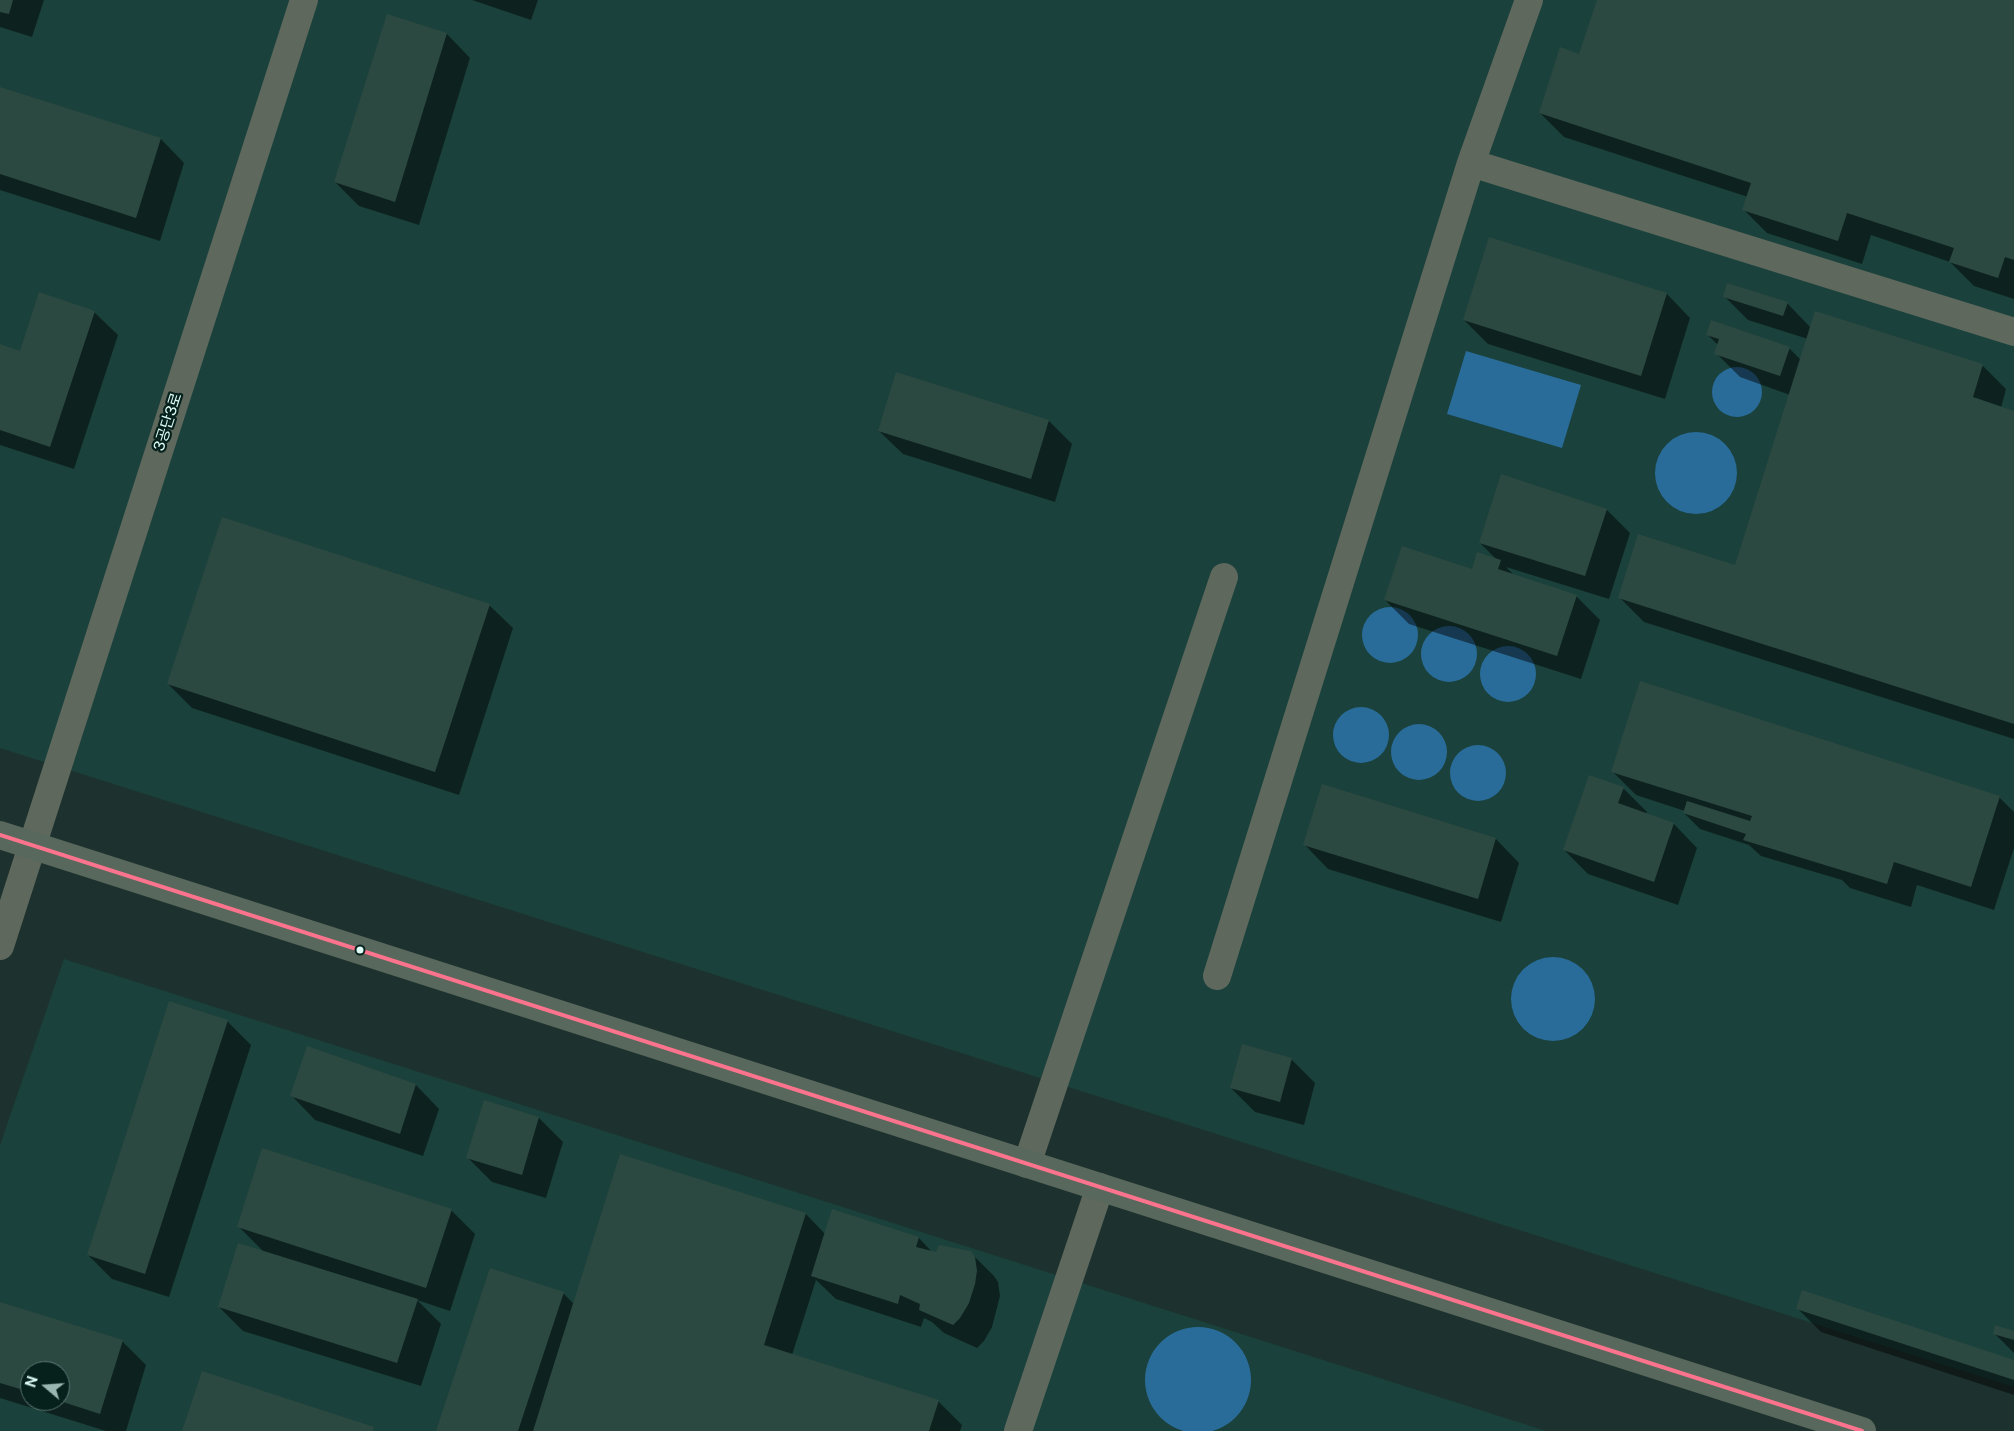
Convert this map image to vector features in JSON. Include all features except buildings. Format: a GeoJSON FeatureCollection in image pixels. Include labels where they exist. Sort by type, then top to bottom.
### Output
{"type":"FeatureCollection","features":[{"type":"Feature","properties":{"kind":"main road"},"geometry":{"type":"LineString","coordinates":[[0,835],[1862,1431]]}},
{"type":"Feature","properties":{"kind":"street","name":"3공단3로"},"geometry":{"type":"LineString","coordinates":[[0,946],[304,0]]}},
{"type":"Feature","properties":{"kind":"street"},"geometry":{"type":"LineString","coordinates":[[1217,976],[1471,163],[1529,0]]}},
{"type":"Feature","properties":{"kind":"street"},"geometry":{"type":"LineString","coordinates":[[1471,163],[2014,332]]}},
{"type":"Feature","properties":{"kind":"street"},"geometry":{"type":"LineString","coordinates":[[1027,1164],[1224,577]]}},
{"type":"Feature","properties":{"kind":"street"},"geometry":{"type":"LineString","coordinates":[[1018,1431],[1100,1187]]}},
{"type":"Feature","properties":{"kind":"shaded area"},"geometry":{"type":"Polygon","coordinates":[[[0,0],[2014,0],[2014,1387],[0,748],[0,0]]]}},
{"type":"Feature","properties":{"kind":"shaded area"},"geometry":{"type":"Polygon","coordinates":[[[64,959],[1546,1431],[0,1431],[0,1145],[64,959]]]}},
{"type":"Feature","properties":{"kind":"water"},"geometry":{"type":"Polygon","coordinates":[[[1466,351],[1581,385],[1562,448],[1447,414],[1466,351]]]}},
{"type":"Feature","properties":{"kind":"water"},"geometry":{"type":"Polygon","coordinates":[[[1732,367],[1742,367],[1755,374],[1762,387],[1762,397],[1755,410],[1742,417],[1732,417],[1723,413],[1716,406],[1712,397],[1712,387],[1716,378],[1723,371],[1732,367]]]}},
{"type":"Feature","properties":{"kind":"water"},"geometry":{"type":"Polygon","coordinates":[[[1696,432],[1712,435],[1725,444],[1734,457],[1737,473],[1734,489],[1725,502],[1712,511],[1696,514],[1680,511],[1667,502],[1658,489],[1655,473],[1658,457],[1667,444],[1680,435],[1696,432]]]}},
{"type":"Feature","properties":{"kind":"water"},"geometry":{"type":"Polygon","coordinates":[[[1390,607],[1401,609],[1410,615],[1416,624],[1418,635],[1416,646],[1410,655],[1401,661],[1390,663],[1379,661],[1370,655],[1364,646],[1362,635],[1364,624],[1370,615],[1379,609],[1390,607]]]}},
{"type":"Feature","properties":{"kind":"water"},"geometry":{"type":"Polygon","coordinates":[[[1449,626],[1460,628],[1469,634],[1475,643],[1477,654],[1475,665],[1469,674],[1460,680],[1449,682],[1438,680],[1429,674],[1423,665],[1421,654],[1423,643],[1429,634],[1438,628],[1449,626]]]}},
{"type":"Feature","properties":{"kind":"water"},"geometry":{"type":"Polygon","coordinates":[[[1508,646],[1519,648],[1528,654],[1534,663],[1536,674],[1534,685],[1528,694],[1519,700],[1508,702],[1497,700],[1488,694],[1482,685],[1480,674],[1482,663],[1488,654],[1497,648],[1508,646]]]}},
{"type":"Feature","properties":{"kind":"water"},"geometry":{"type":"Polygon","coordinates":[[[1361,707],[1372,709],[1381,715],[1387,724],[1389,735],[1387,746],[1381,755],[1372,761],[1361,763],[1350,761],[1341,755],[1335,746],[1333,735],[1335,724],[1341,715],[1350,709],[1361,707]]]}},
{"type":"Feature","properties":{"kind":"water"},"geometry":{"type":"Polygon","coordinates":[[[1419,724],[1430,726],[1439,732],[1445,741],[1447,752],[1445,763],[1439,772],[1430,778],[1419,780],[1408,778],[1399,772],[1393,763],[1391,752],[1393,741],[1399,732],[1408,726],[1419,724]]]}},
{"type":"Feature","properties":{"kind":"water"},"geometry":{"type":"Polygon","coordinates":[[[1478,745],[1489,747],[1498,753],[1504,762],[1506,773],[1504,784],[1498,793],[1489,799],[1478,801],[1467,799],[1458,793],[1452,784],[1450,773],[1452,762],[1458,753],[1467,747],[1478,745]]]}},
{"type":"Feature","properties":{"kind":"water"},"geometry":{"type":"Polygon","coordinates":[[[1553,957],[1569,960],[1583,969],[1592,983],[1595,999],[1592,1015],[1583,1029],[1569,1038],[1553,1041],[1537,1038],[1523,1029],[1514,1015],[1511,999],[1514,983],[1523,969],[1537,960],[1553,957]]]}},
{"type":"Feature","properties":{"kind":"water"},"geometry":{"type":"Polygon","coordinates":[[[1198,1327],[1218,1331],[1235,1343],[1247,1360],[1251,1380],[1247,1400],[1235,1417],[1218,1429],[1198,1433],[1178,1429],[1161,1417],[1149,1400],[1145,1380],[1149,1360],[1161,1343],[1178,1331],[1198,1327]]]}},
{"type":"Feature","properties":{"kind":"transit line"},"geometry":{"type":"LineString","coordinates":[[0,835],[1862,1431]]}}]}
